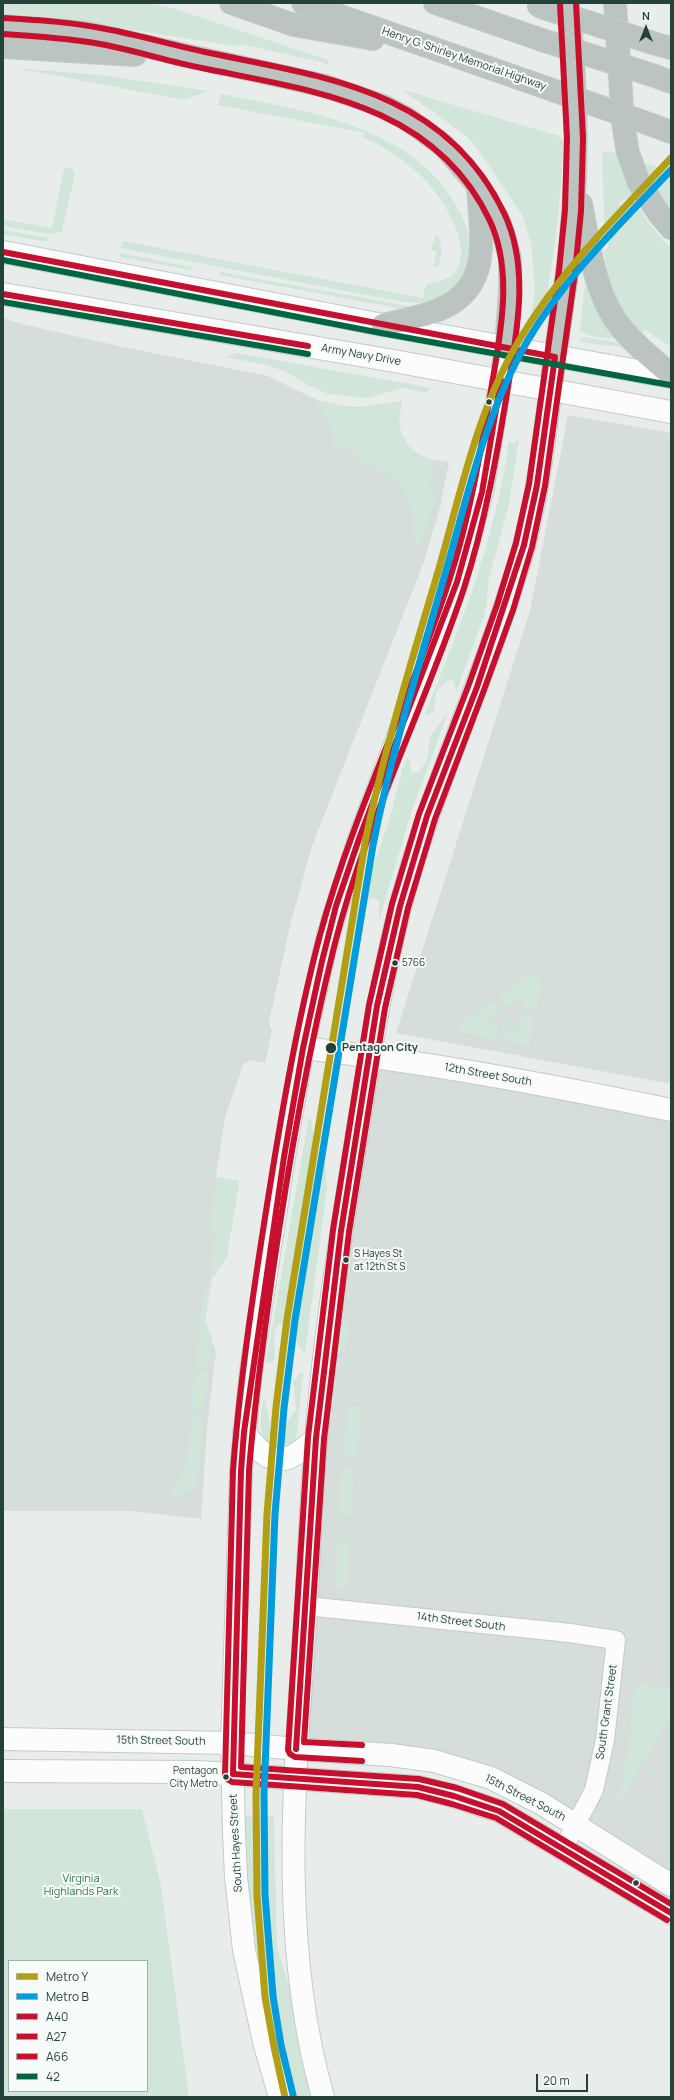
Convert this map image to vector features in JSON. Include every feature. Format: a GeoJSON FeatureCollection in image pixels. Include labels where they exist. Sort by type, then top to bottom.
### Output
{"type":"FeatureCollection","features":[{"type":"Feature","properties":{"kind":"highway"},"geometry":{"type":"LineString","coordinates":[[231,3],[294,25],[437,50]]}},
{"type":"Feature","properties":{"kind":"highway","name":"Henry G. Shirley Memorial Highway"},"geometry":{"type":"LineString","coordinates":[[303,3],[663,129]]}},
{"type":"Feature","properties":{"kind":"highway"},"geometry":{"type":"LineString","coordinates":[[435,3],[542,40],[666,79]]}},
{"type":"Feature","properties":{"kind":"highway"},"geometry":{"type":"LineString","coordinates":[[555,357],[567,272],[575,175],[573,64],[568,3]]}},
{"type":"Feature","properties":{"kind":"highway"},"geometry":{"type":"LineString","coordinates":[[616,3],[623,122],[628,153],[639,183],[659,214],[671,228]]}},
{"type":"Feature","properties":{"kind":"highway"},"geometry":{"type":"LineString","coordinates":[[534,4],[666,46]]}},
{"type":"Feature","properties":{"kind":"highway"},"geometry":{"type":"LineString","coordinates":[[3,26],[86,33],[325,86],[383,106],[406,118],[444,146],[478,186],[498,219],[510,258],[510,290],[506,348]]}},
{"type":"Feature","properties":{"kind":"highway"},"geometry":{"type":"LineString","coordinates":[[3,47],[204,60]]}},
{"type":"Feature","properties":{"kind":"highway"},"geometry":{"type":"LineString","coordinates":[[575,175],[594,267],[604,298],[623,329],[671,376]]}},
{"type":"Feature","properties":{"kind":"highway"},"geometry":{"type":"LineString","coordinates":[[382,325],[444,308],[460,298],[468,290],[478,271],[481,253],[478,186]]}},
{"type":"Feature","properties":{"kind":"main road"},"geometry":{"type":"LineString","coordinates":[[3,252],[382,325],[555,357],[671,376]]}},
{"type":"Feature","properties":{"kind":"main road","name":"Army Navy Drive"},"geometry":{"type":"LineString","coordinates":[[3,294],[501,380],[671,412]]}},
{"type":"Feature","properties":{"kind":"main road","name":"South Hayes Street"},"geometry":{"type":"LineString","coordinates":[[280,2097],[264,2042],[244,1950],[236,1877],[232,1743],[241,1471],[244,1432],[284,1157],[303,1048],[322,961],[342,886],[457,582],[482,492],[506,348]]}},
{"type":"Feature","properties":{"kind":"main road"},"geometry":{"type":"LineString","coordinates":[[323,2097],[309,2040],[300,1988],[296,1937],[295,1780],[316,1438],[341,1231],[377,1006],[394,933],[427,816],[477,688],[505,607],[524,545],[537,485],[555,357]]}},
{"type":"Feature","properties":{"kind":"main road","name":"12th Street South"},"geometry":{"type":"LineString","coordinates":[[303,1048],[369,1056],[584,1092],[671,1110]]}},
{"type":"Feature","properties":{"kind":"main road"},"geometry":{"type":"LineString","coordinates":[[244,1432],[263,1455],[278,1460],[289,1458],[301,1452],[316,1438]]}},
{"type":"Feature","properties":{"kind":"main road","name":"15th Street South"},"geometry":{"type":"LineString","coordinates":[[3,1739],[232,1743],[296,1750],[391,1755],[434,1762],[491,1778],[542,1804],[671,1885]]}},
{"type":"Feature","properties":{"kind":"main road"},"geometry":{"type":"LineString","coordinates":[[3,1771],[199,1772],[295,1780],[410,1786],[454,1796],[499,1811],[671,1913]]}},
{"type":"Feature","properties":{"kind":"street","name":"14th Street South"},"geometry":{"type":"LineString","coordinates":[[306,1606],[570,1633],[616,1640]]}},
{"type":"Feature","properties":{"kind":"street","name":"South Grant Street"},"geometry":{"type":"LineString","coordinates":[[563,1849],[594,1790],[605,1740],[616,1640]]}},
{"type":"Feature","properties":{"kind":"shaded area"},"geometry":{"type":"Polygon","coordinates":[[[3,318],[26,325],[123,347],[268,376],[317,400],[332,405],[362,407],[402,401],[399,419],[401,433],[409,447],[419,455],[430,459],[449,462],[440,507],[424,562],[312,846],[291,922],[279,976],[269,1023],[272,1031],[265,1063],[250,1060],[243,1065],[225,1118],[216,1177],[238,1181],[239,1184],[217,1228],[227,1256],[212,1279],[205,1320],[216,1352],[207,1428],[201,1519],[133,1511],[3,1511],[3,318]]]}},
{"type":"Feature","properties":{"kind":"shaded area"},"geometry":{"type":"Polygon","coordinates":[[[568,415],[671,433],[671,1084],[396,1033],[530,611],[568,415]]]}},
{"type":"Feature","properties":{"kind":"shaded area"},"geometry":{"type":"Polygon","coordinates":[[[369,1055],[671,1110],[671,1885],[491,1778],[296,1749],[316,1438],[369,1055]]]}},
{"type":"Feature","properties":{"kind":"green space"},"geometry":{"type":"Polygon","coordinates":[[[3,3],[149,3],[175,9],[329,60],[328,64],[241,44],[236,46],[105,26],[3,17],[3,3]]]}},
{"type":"Feature","properties":{"kind":"green space"},"geometry":{"type":"Polygon","coordinates":[[[15,68],[101,75],[209,91],[184,100],[15,68]]]}},
{"type":"Feature","properties":{"kind":"green space"},"geometry":{"type":"Polygon","coordinates":[[[403,90],[559,136],[563,140],[561,186],[556,232],[542,324],[531,322],[535,288],[531,244],[522,215],[480,152],[466,136],[403,90]]]}},
{"type":"Feature","properties":{"kind":"green space"},"geometry":{"type":"Polygon","coordinates":[[[221,94],[289,108],[325,117],[359,128],[392,144],[420,163],[445,188],[463,219],[467,229],[472,252],[471,263],[454,293],[448,298],[436,302],[403,302],[120,248],[123,241],[423,298],[426,284],[447,279],[456,271],[460,260],[461,247],[458,234],[452,220],[429,184],[401,159],[363,137],[365,133],[218,105],[221,94]]]}},
{"type":"Feature","properties":{"kind":"green space"},"geometry":{"type":"Polygon","coordinates":[[[602,152],[615,152],[624,179],[644,216],[671,248],[671,347],[646,330],[639,333],[624,313],[614,295],[605,264],[604,250],[608,249],[604,216],[602,152]],[[627,198],[619,203],[628,218],[637,213],[627,198]]]}},
{"type":"Feature","properties":{"kind":"green space"},"geometry":{"type":"Polygon","coordinates":[[[642,162],[671,171],[671,213],[651,185],[642,162]]]}},
{"type":"Feature","properties":{"kind":"green space"},"geometry":{"type":"Polygon","coordinates":[[[67,167],[72,168],[75,173],[62,232],[48,234],[3,226],[3,219],[52,228],[63,172],[67,167]]]}},
{"type":"Feature","properties":{"kind":"green space"},"geometry":{"type":"Polygon","coordinates":[[[3,230],[47,238],[49,240],[43,241],[3,234],[3,230]]]}},
{"type":"Feature","properties":{"kind":"green space"},"geometry":{"type":"Polygon","coordinates":[[[436,234],[439,238],[442,250],[438,267],[434,265],[436,251],[431,250],[436,234]]]}},
{"type":"Feature","properties":{"kind":"green space"},"geometry":{"type":"Polygon","coordinates":[[[120,253],[192,267],[191,270],[120,257],[120,253]]]}},
{"type":"Feature","properties":{"kind":"green space"},"geometry":{"type":"Polygon","coordinates":[[[220,272],[413,307],[403,309],[220,275],[220,272]]]}},
{"type":"Feature","properties":{"kind":"green space"},"geometry":{"type":"Polygon","coordinates":[[[585,283],[589,283],[616,337],[597,337],[580,330],[585,283]]]}},
{"type":"Feature","properties":{"kind":"green space"},"geometry":{"type":"Polygon","coordinates":[[[583,337],[622,343],[621,347],[580,342],[579,341],[583,337]]]}},
{"type":"Feature","properties":{"kind":"green space"},"geometry":{"type":"Polygon","coordinates":[[[237,353],[431,388],[425,393],[403,388],[368,398],[328,394],[310,386],[284,371],[262,364],[225,357],[237,353]]]}},
{"type":"Feature","properties":{"kind":"green space"},"geometry":{"type":"Polygon","coordinates":[[[317,400],[351,407],[381,405],[402,401],[399,415],[400,429],[407,444],[413,450],[427,458],[444,462],[443,468],[434,466],[429,488],[434,494],[434,503],[419,543],[412,540],[412,510],[408,498],[402,488],[394,479],[357,458],[360,453],[345,447],[343,452],[332,447],[332,428],[325,413],[316,404],[317,400]]]}},
{"type":"Feature","properties":{"kind":"green space"},"geometry":{"type":"Polygon","coordinates":[[[519,439],[509,504],[488,582],[487,602],[484,616],[456,693],[453,680],[446,681],[436,693],[434,711],[426,715],[425,714],[476,580],[486,547],[503,477],[509,441],[513,443],[519,439]]]}},
{"type":"Feature","properties":{"kind":"green space"},"geometry":{"type":"Polygon","coordinates":[[[448,713],[411,813],[379,921],[379,901],[373,897],[362,906],[360,925],[353,926],[390,818],[402,770],[408,756],[412,773],[419,772],[427,760],[430,736],[448,713]]]}},
{"type":"Feature","properties":{"kind":"green space"},"geometry":{"type":"Polygon","coordinates":[[[534,974],[540,981],[540,991],[535,1011],[523,1008],[524,1003],[517,999],[506,1006],[499,996],[534,974]]]}},
{"type":"Feature","properties":{"kind":"green space"},"geometry":{"type":"Polygon","coordinates":[[[493,1001],[501,1011],[489,1018],[491,1027],[498,1028],[495,1039],[461,1032],[460,1025],[493,1001]]]}},
{"type":"Feature","properties":{"kind":"green space"},"geometry":{"type":"Polygon","coordinates":[[[522,1015],[534,1017],[529,1044],[502,1041],[504,1029],[518,1032],[522,1015]]]}},
{"type":"Feature","properties":{"kind":"green space"},"geometry":{"type":"Polygon","coordinates":[[[309,1116],[313,1133],[316,1137],[328,1133],[325,1156],[327,1188],[305,1352],[303,1352],[285,1323],[280,1324],[277,1327],[274,1338],[274,1361],[266,1363],[309,1116]],[[313,1139],[312,1152],[321,1153],[322,1140],[313,1139]]]}},
{"type":"Feature","properties":{"kind":"green space"},"geometry":{"type":"Polygon","coordinates":[[[216,1177],[238,1181],[239,1184],[227,1256],[212,1279],[205,1320],[212,1337],[209,1363],[207,1362],[209,1365],[208,1368],[196,1367],[203,1295],[209,1286],[215,1233],[210,1224],[216,1177]]]}},
{"type":"Feature","properties":{"kind":"green space"},"geometry":{"type":"Polygon","coordinates":[[[347,1319],[348,1332],[346,1344],[343,1352],[337,1351],[339,1332],[347,1319]]]}},
{"type":"Feature","properties":{"kind":"green space"},"geometry":{"type":"Polygon","coordinates":[[[195,1371],[208,1372],[204,1404],[201,1407],[192,1406],[195,1371]]]}},
{"type":"Feature","properties":{"kind":"green space"},"geometry":{"type":"Polygon","coordinates":[[[301,1373],[303,1373],[296,1440],[293,1445],[277,1450],[265,1438],[262,1432],[261,1419],[264,1395],[271,1428],[275,1433],[280,1433],[296,1409],[293,1381],[301,1373]]]}},
{"type":"Feature","properties":{"kind":"green space"},"geometry":{"type":"Polygon","coordinates":[[[348,1406],[360,1407],[357,1458],[344,1458],[348,1406]]]}},
{"type":"Feature","properties":{"kind":"green space"},"geometry":{"type":"Polygon","coordinates":[[[191,1413],[200,1415],[202,1420],[197,1487],[170,1500],[170,1493],[177,1485],[185,1466],[189,1445],[191,1413]]]}},
{"type":"Feature","properties":{"kind":"green space"},"geometry":{"type":"Polygon","coordinates":[[[341,1467],[354,1468],[351,1516],[339,1515],[341,1467]]]}},
{"type":"Feature","properties":{"kind":"green space"},"geometry":{"type":"Polygon","coordinates":[[[338,1540],[350,1541],[347,1589],[335,1588],[338,1540]]]}},
{"type":"Feature","properties":{"kind":"green space"},"geometry":{"type":"Polygon","coordinates":[[[635,1683],[671,1689],[671,1716],[617,1806],[628,1753],[635,1683]]]}},
{"type":"Feature","properties":{"kind":"green space","name":"Virginia Highlands Park"},"geometry":{"type":"Polygon","coordinates":[[[3,1809],[142,1809],[161,1885],[189,2097],[3,2097],[3,1809]]]}},
{"type":"Feature","properties":{"kind":"green space"},"geometry":{"type":"Polygon","coordinates":[[[274,1816],[277,1948],[291,1992],[295,2026],[311,2097],[290,2097],[265,2003],[255,1955],[247,1884],[244,1817],[274,1816]]]}},
{"type":"Feature","properties":{"kind":"metro line","name":"Y"},"geometry":{"type":"LineString","coordinates":[[285,2097],[265,1997],[257,1896],[256,1794],[267,1514],[276,1407],[287,1319],[365,843],[381,773],[464,476],[483,417],[495,389],[523,334],[556,287],[592,242],[671,158]]}},
{"type":"Feature","properties":{"kind":"metro line","name":"B"},"geometry":{"type":"LineString","coordinates":[[293,2095],[281,2045],[273,1996],[265,1895],[264,1794],[275,1514],[284,1408],[295,1320],[373,845],[389,774],[417,670],[471,480],[501,394],[528,340],[559,294],[595,251],[671,170]]}},
{"type":"Feature","properties":{"kind":"transit line","name":"A27"},"geometry":{"type":"LineString","coordinates":[[362,1745],[304,1742],[324,1439],[349,1232],[385,1008],[408,908],[435,819],[513,610],[532,547],[545,486],[575,273],[581,211],[583,138],[576,3]]}},
{"type":"Feature","properties":{"kind":"transit line","name":"A66"},"geometry":{"type":"LineString","coordinates":[[362,1761],[295,1757],[290,1754],[288,1750],[308,1437],[333,1230],[369,1005],[392,904],[419,814],[469,684],[497,605],[516,543],[529,484],[559,271],[565,210],[567,138],[560,4]]}},
{"type":"Feature","properties":{"kind":"transit line","name":"A66"},"geometry":{"type":"LineString","coordinates":[[4,18],[68,23],[118,31],[193,49],[294,70],[336,81],[377,96],[415,115],[449,139],[479,172],[504,213],[512,234],[517,255],[519,277],[518,322],[490,489],[464,588],[431,678],[378,811],[347,901],[334,947],[315,1029],[292,1153],[265,1326],[249,1471],[241,1767],[419,1779],[457,1788],[503,1804],[671,1904]]}},
{"type":"Feature","properties":{"kind":"transit line","name":"A27"},"geometry":{"type":"LineString","coordinates":[[3,34],[60,38],[108,46],[189,65],[286,85],[367,109],[404,127],[437,151],[466,182],[490,221],[497,240],[503,281],[503,301],[499,343],[469,508],[449,581],[434,626],[365,801],[333,890],[311,971],[295,1043],[282,1115],[250,1316],[233,1471],[225,1775],[227,1779],[232,1782],[417,1795],[496,1818],[667,1920]]}},
{"type":"Feature","properties":{"kind":"transit line","name":"A40"},"geometry":{"type":"LineString","coordinates":[[3,252],[555,357]]}},
{"type":"Feature","properties":{"kind":"transit line","name":"42"},"geometry":{"type":"LineString","coordinates":[[3,260],[381,333],[670,385]]}},
{"type":"Feature","properties":{"kind":"transit line","name":"A40"},"geometry":{"type":"LineString","coordinates":[[3,294],[308,346]]}},
{"type":"Feature","properties":{"kind":"transit line","name":"42"},"geometry":{"type":"LineString","coordinates":[[3,302],[308,354]]}},
{"type":"Feature","properties":{"kind":"transit line","name":"A40"},"geometry":{"type":"LineString","coordinates":[[296,1749],[316,1438],[341,1231],[377,1006],[400,906],[427,816],[477,687],[524,545],[537,485],[555,357]]}},
{"type":"Feature","properties":{"kind":"transit line","name":"A40"},"geometry":{"type":"LineString","coordinates":[[233,1774],[241,1471],[244,1432],[284,1157],[303,1048],[336,906],[360,836],[457,582],[482,492],[501,380]]}},
{"type":"Feature","properties":{"kind":"transit line","name":"A40"},"geometry":{"type":"LineString","coordinates":[[233,1774],[418,1787],[454,1796],[499,1811],[671,1913]]}},
{"type":"Feature","properties":{"kind":"place","name":"5766"},"geometry":{"type":"Point","coordinates":[395,963]}},
{"type":"Feature","properties":{"kind":"place","name":"Pentagon City"},"geometry":{"type":"Point","coordinates":[331,1048]}},
{"type":"Feature","properties":{"kind":"place","name":"S Hayes St at 12th St S"},"geometry":{"type":"Point","coordinates":[346,1260]}},
{"type":"Feature","properties":{"kind":"place","name":"Pentagon City Metro"},"geometry":{"type":"Point","coordinates":[226,1777]}}]}
